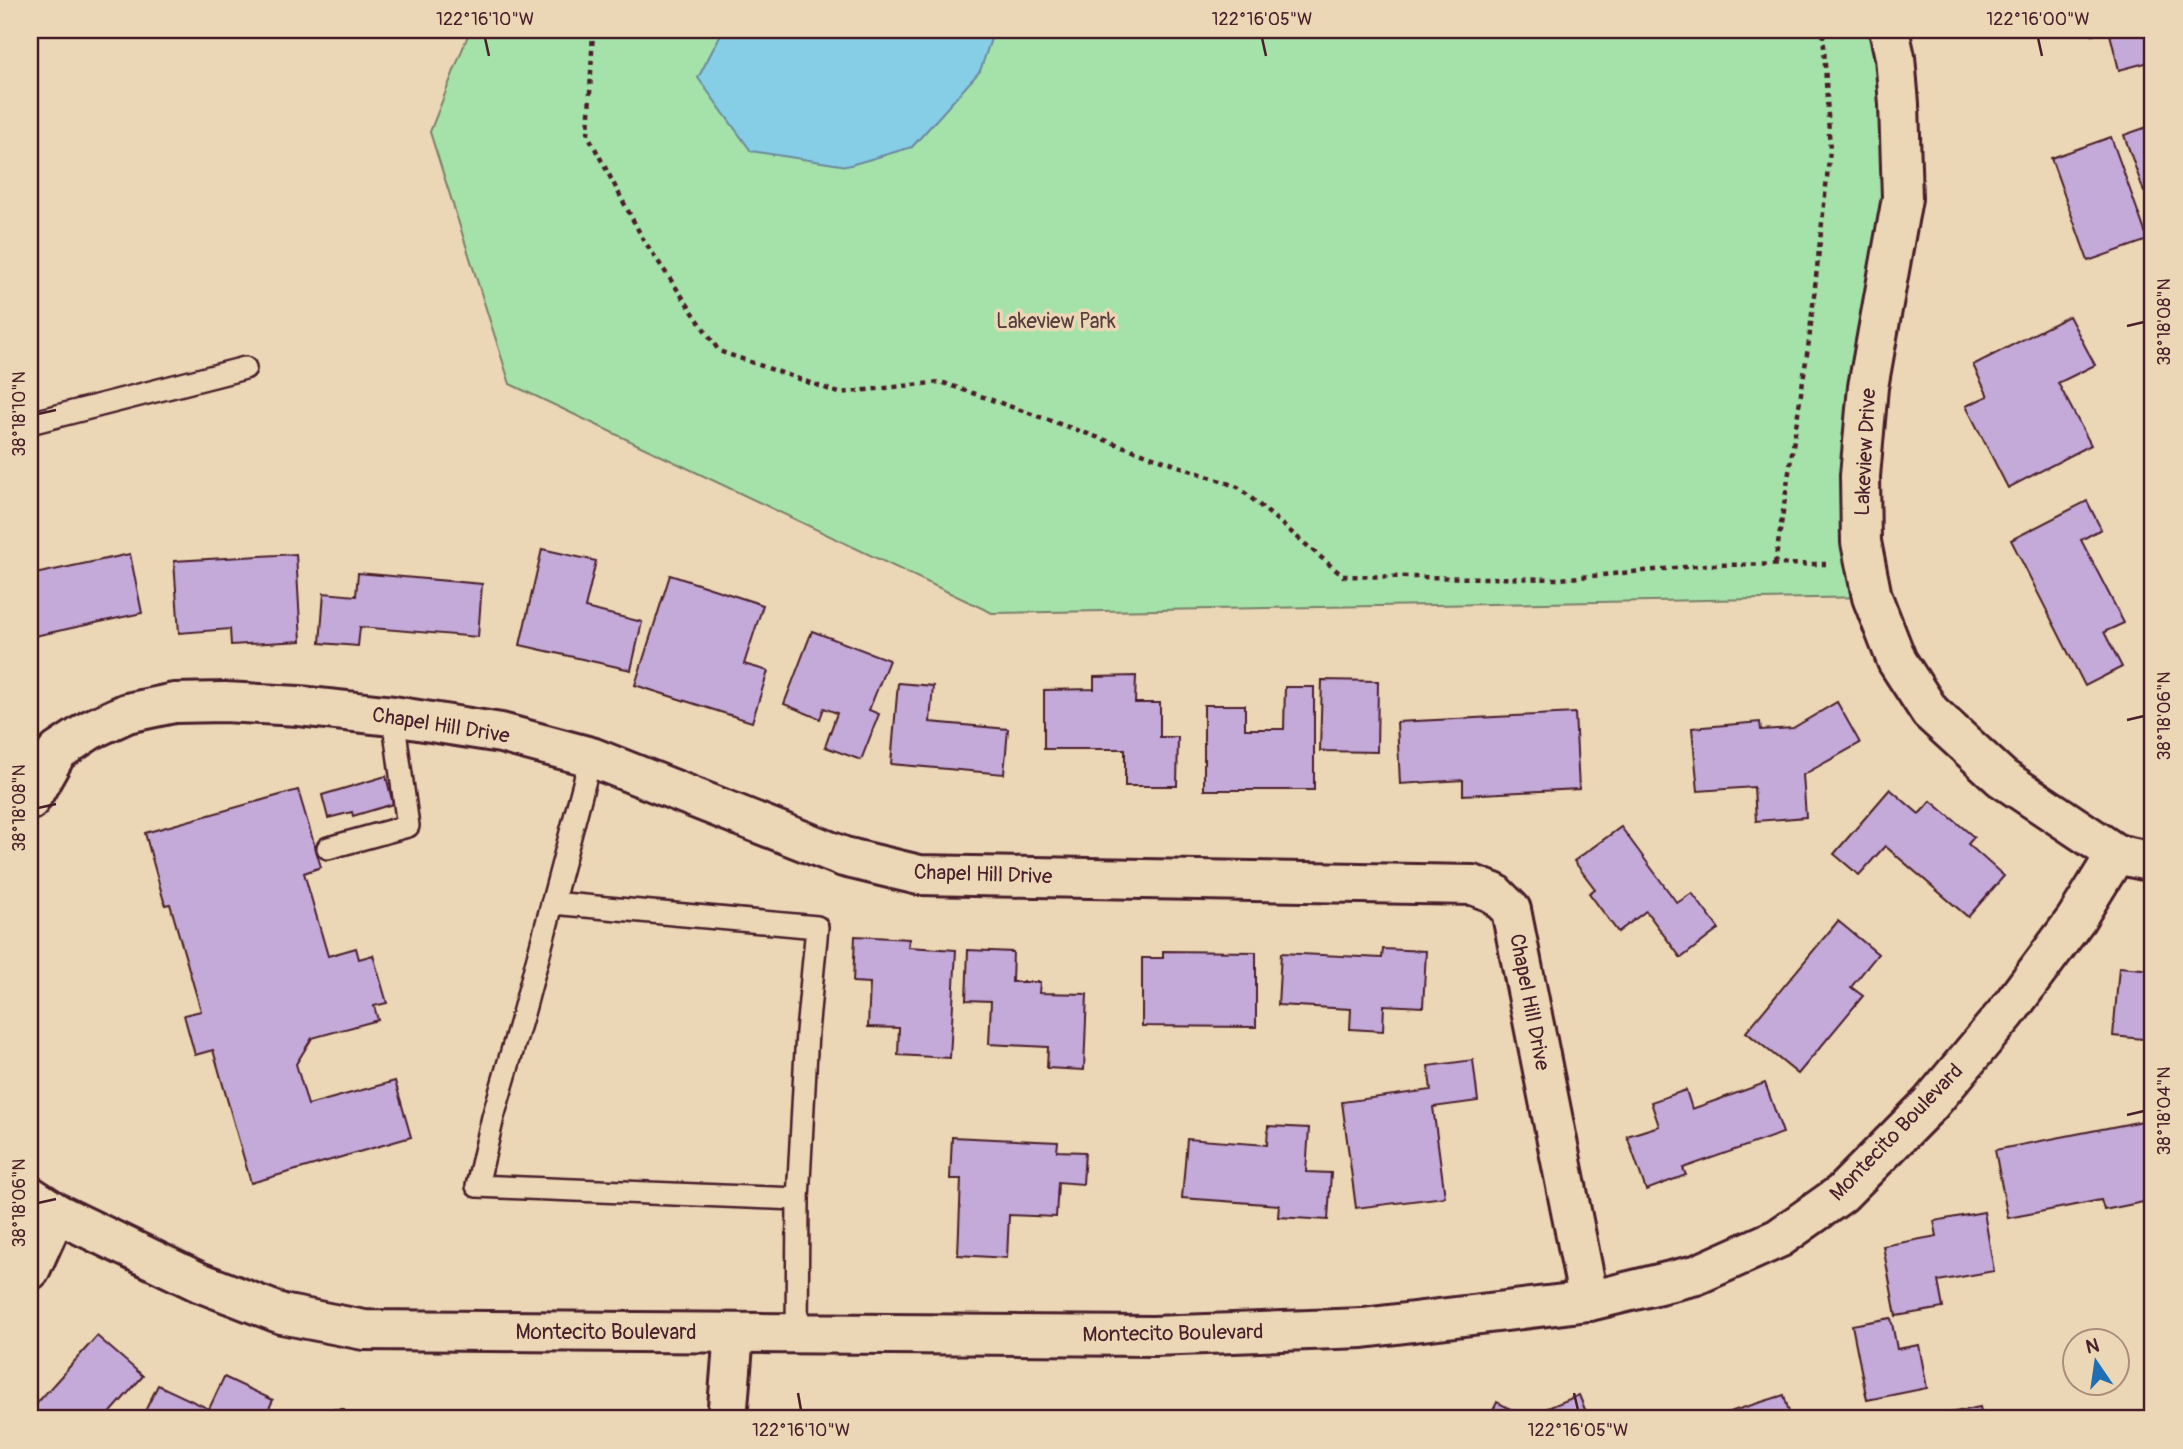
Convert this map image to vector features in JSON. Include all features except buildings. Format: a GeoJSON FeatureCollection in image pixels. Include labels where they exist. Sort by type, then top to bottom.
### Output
{"type":"FeatureCollection","features":[{"type":"Feature","properties":{"kind":"street","name":"Lakeview Drive"},"geometry":{"type":"LineString","coordinates":[[1889,30],[1895,57],[1899,104],[1902,198],[1868,387],[1860,476],[1861,541],[1872,597],[1897,661],[1930,712],[2001,778],[2116,854]]}},
{"type":"Feature","properties":{"kind":"street","name":"Chapel Hill Drive"},"geometry":{"type":"LineString","coordinates":[[30,800],[57,752],[90,730],[127,713],[174,703],[224,702],[299,706],[393,716],[501,733],[591,757],[844,858],[919,875],[1473,885],[1494,892],[1511,910],[1514,920],[1589,1301]]}},
{"type":"Feature","properties":{"kind":"street"},"geometry":{"type":"LineString","coordinates":[[2116,854],[2153,863]]}},
{"type":"Feature","properties":{"kind":"street","name":"Montecito Boulevard"},"geometry":{"type":"LineString","coordinates":[[43,1205],[199,1282],[282,1314],[364,1330],[1153,1336],[1363,1328],[1589,1301],[1696,1275],[1779,1238],[1841,1194],[1930,1104],[2007,1012],[2076,919],[2116,854]]}},
{"type":"Feature","properties":{"kind":"street"},"geometry":{"type":"LineString","coordinates":[[30,1270],[43,1205]]}},
{"type":"Feature","properties":{"kind":"street"},"geometry":{"type":"LineString","coordinates":[[727,1419],[734,1333]]}},
{"type":"Feature","properties":{"kind":"lane"},"geometry":{"type":"LineString","coordinates":[[30,423],[245,368]]}},
{"type":"Feature","properties":{"kind":"lane"},"geometry":{"type":"LineString","coordinates":[[328,848],[408,826],[393,716]]}},
{"type":"Feature","properties":{"kind":"lane"},"geometry":{"type":"LineString","coordinates":[[591,757],[493,1116],[477,1186],[798,1199]]}},
{"type":"Feature","properties":{"kind":"lane"},"geometry":{"type":"LineString","coordinates":[[552,903],[817,927],[807,1032],[798,1199],[797,1333]]}},
{"type":"Feature","properties":{"kind":"path"},"geometry":{"type":"LineString","coordinates":[[593,30],[588,135],[642,239],[719,351],[839,393],[941,382],[1238,487],[1343,576],[1560,579],[1706,565],[1866,564]]}},
{"type":"Feature","properties":{"kind":"path"},"geometry":{"type":"LineString","coordinates":[[1775,564],[1809,341],[1830,150],[1823,30]]}},
{"type":"Feature","properties":{"kind":"green space","name":"Lakeview Park"},"geometry":{"type":"Polygon","coordinates":[[[470,30],[1889,30],[1895,57],[1868,387],[1872,597],[992,613],[510,384],[430,132],[470,30]]]}},
{"type":"Feature","properties":{"kind":"water"},"geometry":{"type":"Polygon","coordinates":[[[723,30],[994,30],[980,71],[912,147],[847,166],[751,151],[698,78],[723,30]]]}}]}
